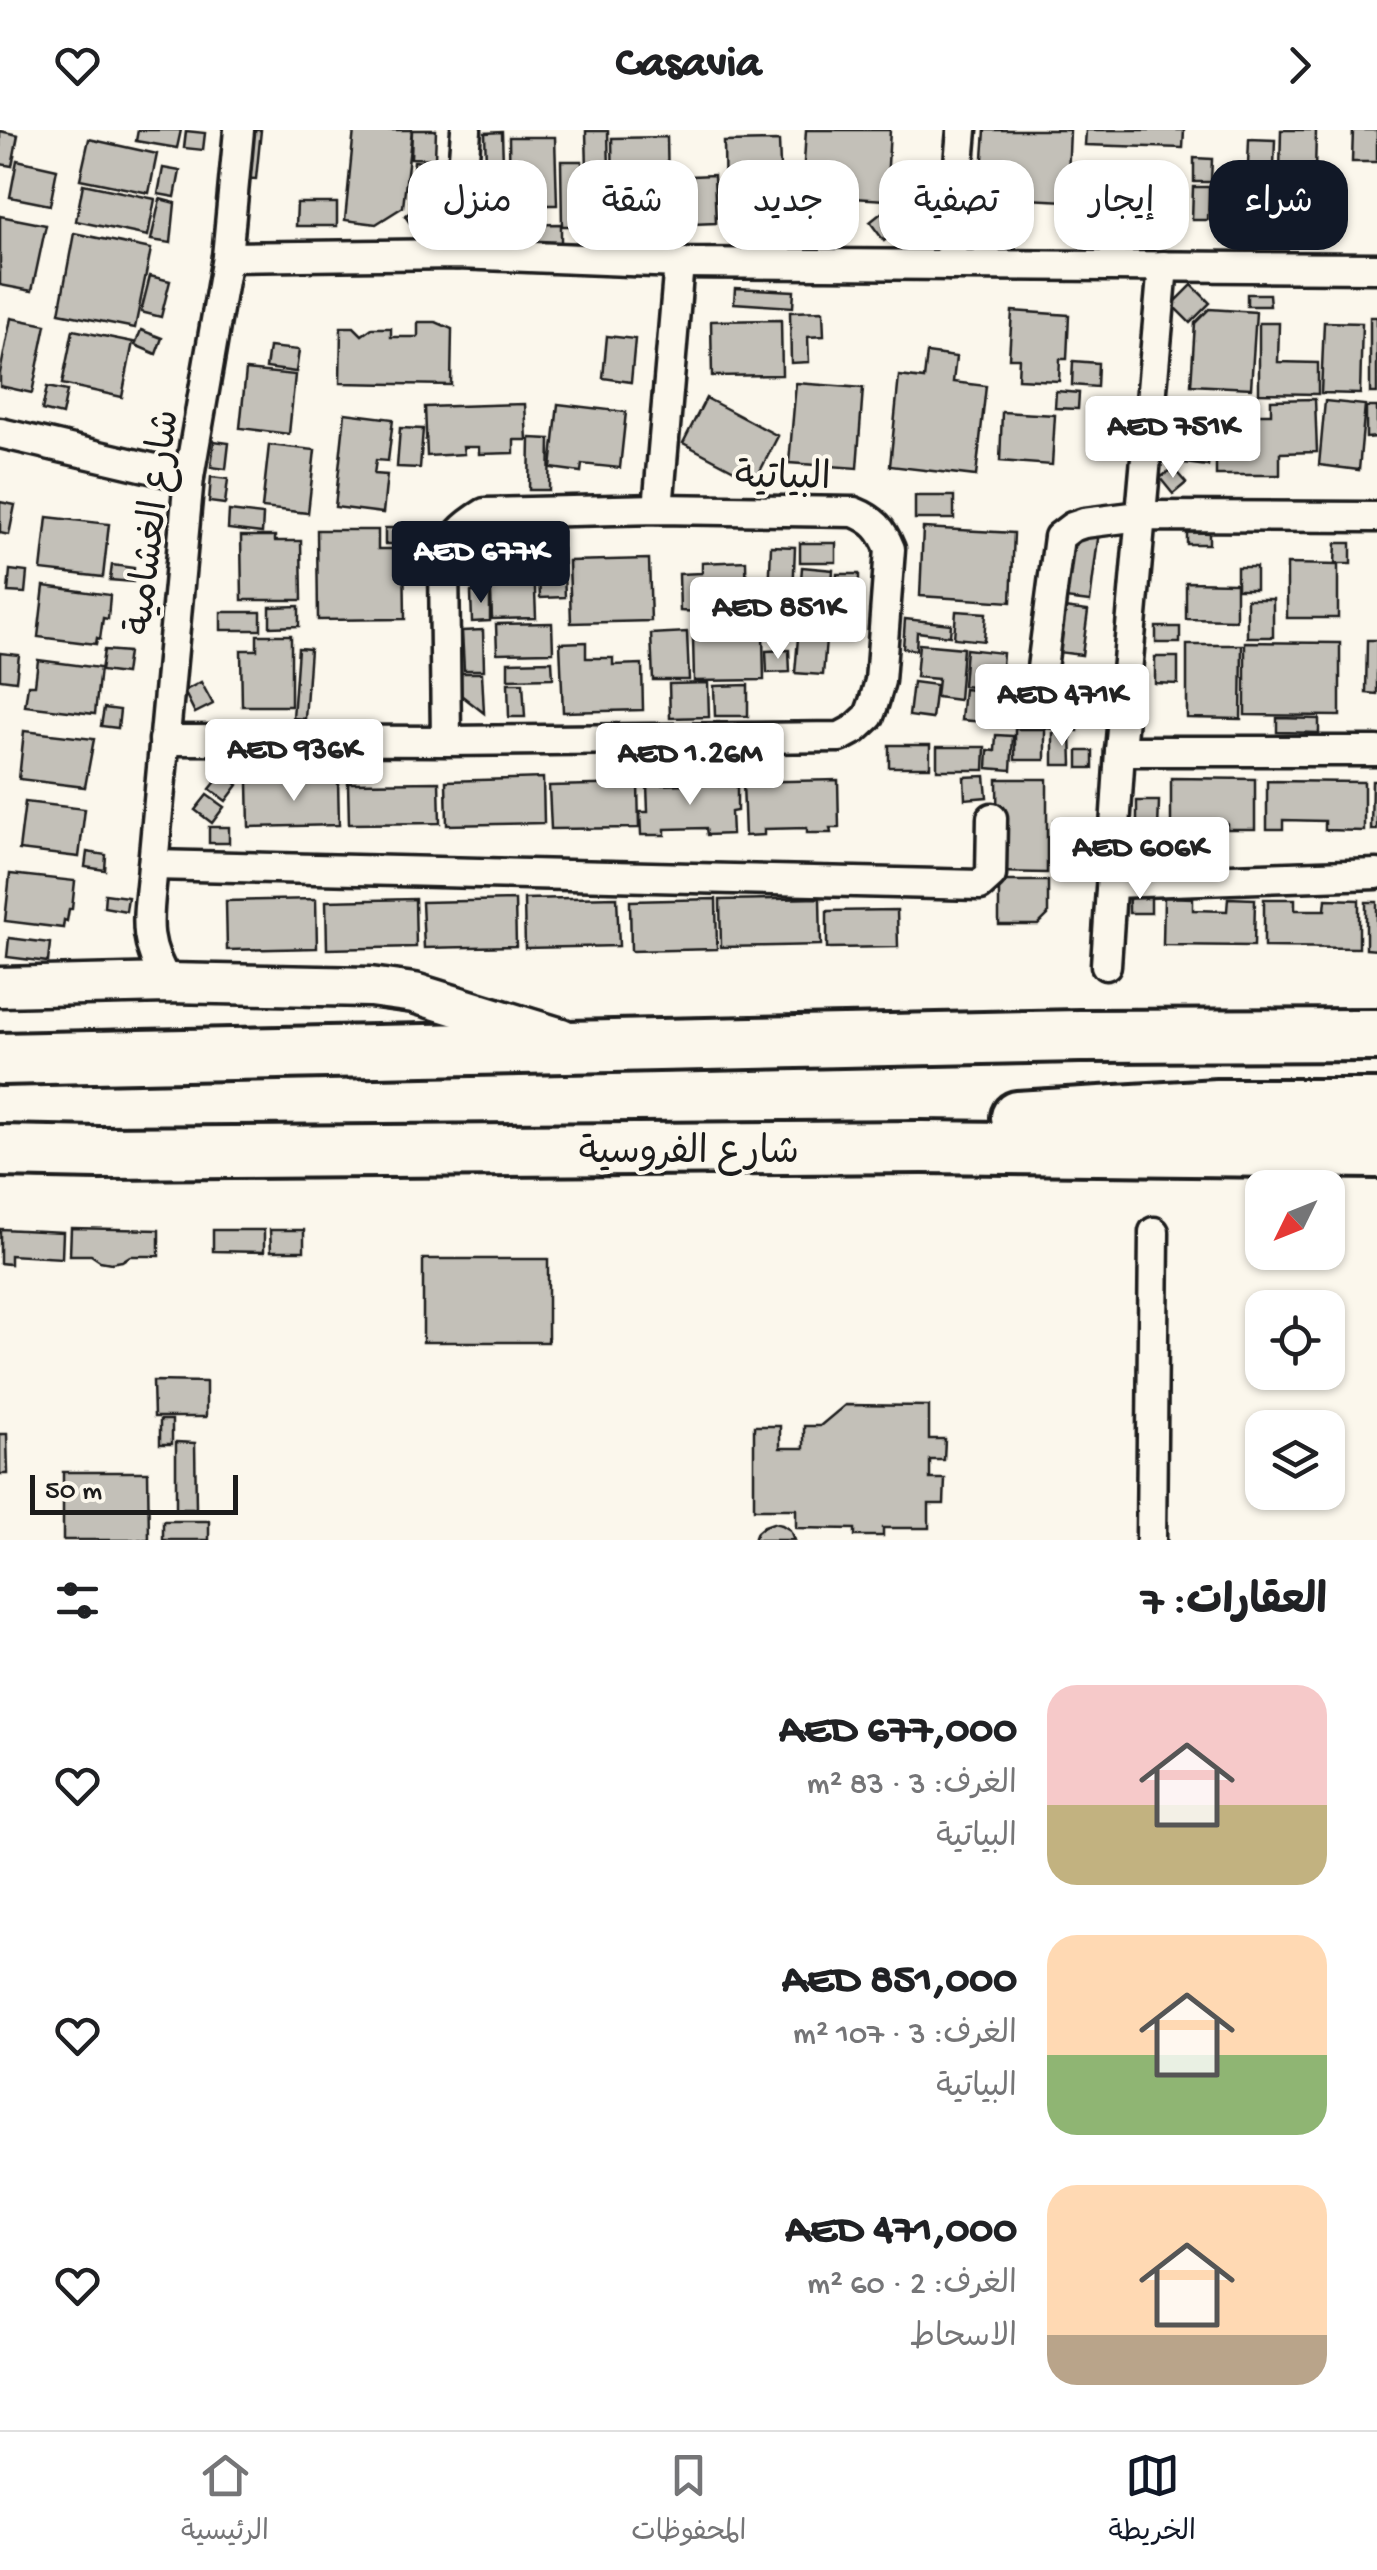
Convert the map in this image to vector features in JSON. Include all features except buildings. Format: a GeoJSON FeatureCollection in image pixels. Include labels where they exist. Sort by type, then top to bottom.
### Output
{"type":"FeatureCollection","features":[{"type":"Feature","properties":{"kind":"highway"},"geometry":{"type":"LineString","coordinates":[[0,1059],[1080,1036],[1377,1035]]}},
{"type":"Feature","properties":{"kind":"highway"},"geometry":{"type":"LineString","coordinates":[[922,1147],[978,1125],[1031,1116],[1217,1105],[1377,1104]]}},
{"type":"Feature","properties":{"kind":"highway","name":"شارع الفروسية"},"geometry":{"type":"LineString","coordinates":[[0,1151],[922,1147],[1377,1152]]}},
{"type":"Feature","properties":{"kind":"main road"},"geometry":{"type":"LineString","coordinates":[[0,987],[168,982],[370,986],[414,994],[587,1046]]}},
{"type":"Feature","properties":{"kind":"street","name":"شارع الغشامية"},"geometry":{"type":"LineString","coordinates":[[168,982],[149,943],[153,865],[190,477],[227,257],[239,130]]}},
{"type":"Feature","properties":{"kind":"street"},"geometry":{"type":"LineString","coordinates":[[456,254],[466,130]]}},
{"type":"Feature","properties":{"kind":"street"},"geometry":{"type":"LineString","coordinates":[[950,264],[962,130]]}},
{"type":"Feature","properties":{"kind":"street"},"geometry":{"type":"LineString","coordinates":[[227,257],[456,254],[678,263],[1377,268]]}},
{"type":"Feature","properties":{"kind":"street"},"geometry":{"type":"LineString","coordinates":[[658,509],[678,263]]}},
{"type":"Feature","properties":{"kind":"street"},"geometry":{"type":"LineString","coordinates":[[1106,965],[1120,751],[1163,266]]}},
{"type":"Feature","properties":{"kind":"street"},"geometry":{"type":"LineString","coordinates":[[0,432],[190,477]]}},
{"type":"Feature","properties":{"kind":"street","name":"البياتية"},"geometry":{"type":"LineString","coordinates":[[164,740],[446,741],[840,737],[868,716],[880,681],[890,549],[884,534],[872,520],[854,512],[658,509],[485,513],[451,540],[444,561],[446,741]]}},
{"type":"Feature","properties":{"kind":"street"},"geometry":{"type":"LineString","coordinates":[[1038,699],[1059,537],[1072,528],[1084,522],[1140,516],[1377,517]]}},
{"type":"Feature","properties":{"kind":"street"},"geometry":{"type":"LineString","coordinates":[[1120,751],[1377,752]]}},
{"type":"Feature","properties":{"kind":"street"},"geometry":{"type":"LineString","coordinates":[[153,865],[980,885],[990,875],[992,818]]}},
{"type":"Feature","properties":{"kind":"street"},"geometry":{"type":"LineString","coordinates":[[1112,883],[1377,874]]}},
{"type":"Feature","properties":{"kind":"street","name":"شارع الغشامية"},"geometry":{"type":"LineString","coordinates":[[112,984],[134,958],[148,925]]}},
{"type":"Feature","properties":{"kind":"street"},"geometry":{"type":"LineString","coordinates":[[1151,1540],[1154,1232]]}}]}
